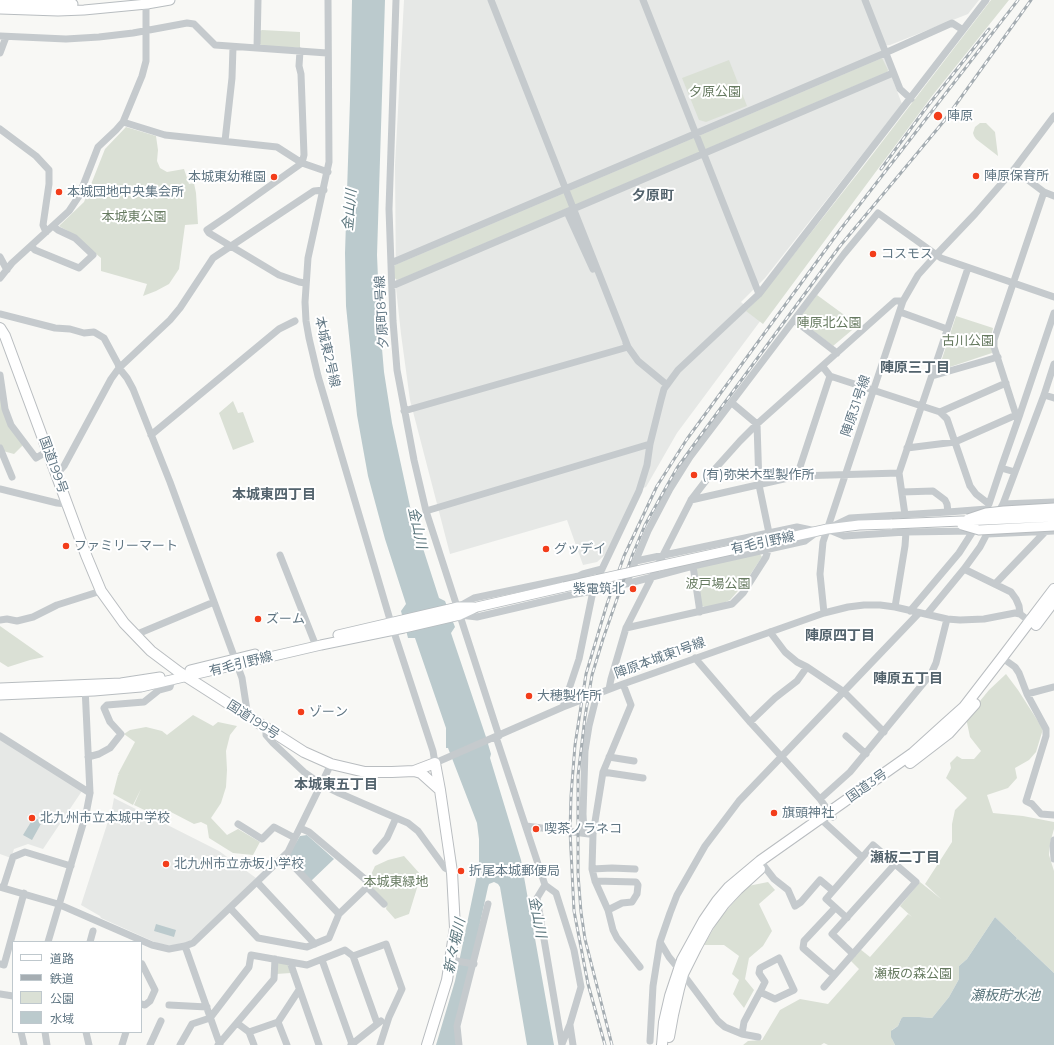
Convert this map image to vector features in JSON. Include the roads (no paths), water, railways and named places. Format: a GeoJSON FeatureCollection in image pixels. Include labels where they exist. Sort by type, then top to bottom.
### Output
{"type":"FeatureCollection","features":[{"type":"Feature","properties":{"kind":"highway","name":"国道199号"},"geometry":{"type":"LineString","coordinates":[[0,328],[48,451],[86,555],[102,591],[112,608],[135,635],[179,676],[304,752],[331,764],[365,772],[414,771],[434,763]]}},
{"type":"Feature","properties":{"kind":"highway","name":"国道3号"},"geometry":{"type":"LineString","coordinates":[[662,1045],[664,1022],[670,996],[692,940],[717,901],[729,887],[828,817],[918,758],[948,733],[969,711],[1008,662],[1054,589]]}},
{"type":"Feature","properties":{"kind":"highway","name":"国道3号"},"geometry":{"type":"LineString","coordinates":[[828,817],[913,753],[964,707],[1032,623],[1054,601]]}},
{"type":"Feature","properties":{"kind":"highway"},"geometry":{"type":"LineString","coordinates":[[427,1045],[454,960],[455,928],[452,872],[440,790],[434,763]]}},
{"type":"Feature","properties":{"kind":"highway"},"geometry":{"type":"LineString","coordinates":[[414,771],[421,773],[440,790]]}},
{"type":"Feature","properties":{"kind":"highway","name":"国道3号"},"geometry":{"type":"LineString","coordinates":[[669,1045],[672,1015],[681,971]]}},
{"type":"Feature","properties":{"kind":"main road"},"geometry":{"type":"LineString","coordinates":[[0,2],[83,5],[136,0]]}},
{"type":"Feature","properties":{"kind":"main road"},"geometry":{"type":"LineString","coordinates":[[0,9],[59,5],[84,10],[170,0]]}},
{"type":"Feature","properties":{"kind":"main road"},"geometry":{"type":"LineString","coordinates":[[955,522],[986,513],[1054,507]]}},
{"type":"Feature","properties":{"kind":"main road","name":"有毛引野線"},"geometry":{"type":"LineString","coordinates":[[236,662],[321,645],[402,624],[827,529],[892,524],[1054,517]]}},
{"type":"Feature","properties":{"kind":"main road"},"geometry":{"type":"LineString","coordinates":[[955,522],[980,530],[1054,526]]}},
{"type":"Feature","properties":{"kind":"main road","name":"有毛引野線"},"geometry":{"type":"LineString","coordinates":[[0,695],[85,688],[179,676],[314,641],[392,627]]}},
{"type":"Feature","properties":{"kind":"main road","name":"有毛引野線"},"geometry":{"type":"LineString","coordinates":[[0,688],[85,688]]}},
{"type":"Feature","properties":{"kind":"street"},"geometry":{"type":"LineString","coordinates":[[257,48],[258,0]]}},
{"type":"Feature","properties":{"kind":"street","name":"本城東2号線"},"geometry":{"type":"LineString","coordinates":[[328,0],[327,52],[329,159],[328,172],[313,231],[308,258],[305,283],[306,321],[312,353],[392,627]]}},
{"type":"Feature","properties":{"kind":"street","name":"夕原町8号線"},"geometry":{"type":"LineString","coordinates":[[396,0],[389,210],[393,321],[397,370],[414,460],[426,511],[495,737],[545,885]]}},
{"type":"Feature","properties":{"kind":"street"},"geometry":{"type":"LineString","coordinates":[[491,0],[566,190],[571,210],[628,346],[638,361],[667,385]]}},
{"type":"Feature","properties":{"kind":"street"},"geometry":{"type":"LineString","coordinates":[[643,0],[759,294]]}},
{"type":"Feature","properties":{"kind":"street"},"geometry":{"type":"LineString","coordinates":[[865,0],[900,89],[911,99]]}},
{"type":"Feature","properties":{"kind":"street"},"geometry":{"type":"LineString","coordinates":[[563,707],[579,659],[593,591],[602,569],[640,491],[661,400],[667,385],[678,370],[759,294],[986,0]]}},
{"type":"Feature","properties":{"kind":"street"},"geometry":{"type":"LineString","coordinates":[[0,278],[12,263],[68,211],[79,196],[98,147],[123,122],[142,76],[146,61],[146,2]]}},
{"type":"Feature","properties":{"kind":"street"},"geometry":{"type":"LineString","coordinates":[[0,53],[3,36],[66,39],[99,37],[187,23],[194,24],[215,45],[327,52]]}},
{"type":"Feature","properties":{"kind":"street"},"geometry":{"type":"LineString","coordinates":[[391,263],[566,190],[952,23],[963,30]]}},
{"type":"Feature","properties":{"kind":"street"},"geometry":{"type":"LineString","coordinates":[[225,141],[233,47]]}},
{"type":"Feature","properties":{"kind":"street"},"geometry":{"type":"LineString","coordinates":[[300,51],[304,155],[302,163],[207,230],[208,233],[279,275],[305,283]]}},
{"type":"Feature","properties":{"kind":"street"},"geometry":{"type":"LineString","coordinates":[[392,286],[893,73]]}},
{"type":"Feature","properties":{"kind":"street","name":"陣原31号線"},"geometry":{"type":"LineString","coordinates":[[824,613],[820,574],[822,553],[827,529],[903,301],[918,276],[1015,168],[1054,116]]}},
{"type":"Feature","properties":{"kind":"street"},"geometry":{"type":"LineString","coordinates":[[123,122],[165,136],[277,147],[302,163],[328,172]]}},
{"type":"Feature","properties":{"kind":"street"},"geometry":{"type":"LineString","coordinates":[[0,129],[36,156],[49,170],[49,184],[43,225],[46,232]]}},
{"type":"Feature","properties":{"kind":"street"},"geometry":{"type":"LineString","coordinates":[[1015,168],[1020,174],[1044,192],[1054,196]]}},
{"type":"Feature","properties":{"kind":"street"},"geometry":{"type":"LineString","coordinates":[[56,475],[64,466],[111,379],[119,368],[170,320],[180,308],[213,258],[314,191],[324,190]]}},
{"type":"Feature","properties":{"kind":"street"},"geometry":{"type":"LineString","coordinates":[[1018,415],[994,347],[994,340],[1044,192]]}},
{"type":"Feature","properties":{"kind":"street"},"geometry":{"type":"LineString","coordinates":[[817,531],[805,541],[692,566],[626,584],[648,531],[670,488],[690,457],[844,254],[878,213],[936,255],[968,268],[1054,297]]}},
{"type":"Feature","properties":{"kind":"street"},"geometry":{"type":"LineString","coordinates":[[31,246],[35,250],[78,268],[92,255],[75,238],[53,226]]}},
{"type":"Feature","properties":{"kind":"street"},"geometry":{"type":"LineString","coordinates":[[0,257],[6,270]]}},
{"type":"Feature","properties":{"kind":"street"},"geometry":{"type":"LineString","coordinates":[[895,607],[906,532],[899,473],[968,268]]}},
{"type":"Feature","properties":{"kind":"street"},"geometry":{"type":"LineString","coordinates":[[609,689],[626,628],[691,500],[714,470],[757,424],[823,367],[895,301],[903,301]]}},
{"type":"Feature","properties":{"kind":"street"},"geometry":{"type":"LineString","coordinates":[[900,312],[947,329]]}},
{"type":"Feature","properties":{"kind":"street"},"geometry":{"type":"LineString","coordinates":[[910,611],[959,553],[974,531],[988,506],[1054,313]]}},
{"type":"Feature","properties":{"kind":"street"},"geometry":{"type":"LineString","coordinates":[[0,314],[55,328],[70,329],[84,333],[94,332],[104,338],[119,368],[133,389],[172,488],[242,678],[248,717]]}},
{"type":"Feature","properties":{"kind":"street"},"geometry":{"type":"LineString","coordinates":[[794,320],[837,353]]}},
{"type":"Feature","properties":{"kind":"street"},"geometry":{"type":"LineString","coordinates":[[151,435],[279,329],[295,321]]}},
{"type":"Feature","properties":{"kind":"street"},"geometry":{"type":"LineString","coordinates":[[404,411],[628,346]]}},
{"type":"Feature","properties":{"kind":"street"},"geometry":{"type":"LineString","coordinates":[[932,376],[998,357]]}},
{"type":"Feature","properties":{"kind":"street"},"geometry":{"type":"LineString","coordinates":[[650,1041],[653,986],[660,942],[677,895],[705,846],[749,789],[923,614],[964,569],[980,547],[1003,504],[1054,364]]}},
{"type":"Feature","properties":{"kind":"street"},"geometry":{"type":"LineString","coordinates":[[823,367],[830,376],[940,412],[948,419],[970,486],[988,506]]}},
{"type":"Feature","properties":{"kind":"street"},"geometry":{"type":"LineString","coordinates":[[0,374],[5,409],[11,424],[36,458],[48,451]]}},
{"type":"Feature","properties":{"kind":"street"},"geometry":{"type":"LineString","coordinates":[[797,476],[830,376]]}},
{"type":"Feature","properties":{"kind":"street"},"geometry":{"type":"LineString","coordinates":[[940,412],[1006,383]]}},
{"type":"Feature","properties":{"kind":"street"},"geometry":{"type":"LineString","coordinates":[[1044,394],[1054,398]]}},
{"type":"Feature","properties":{"kind":"street"},"geometry":{"type":"LineString","coordinates":[[732,402],[757,424],[759,485],[769,533]]}},
{"type":"Feature","properties":{"kind":"street"},"geometry":{"type":"LineString","coordinates":[[907,448],[955,442],[1018,415]]}},
{"type":"Feature","properties":{"kind":"street"},"geometry":{"type":"LineString","coordinates":[[426,511],[650,444]]}},
{"type":"Feature","properties":{"kind":"street"},"geometry":{"type":"LineString","coordinates":[[0,448],[12,477]]}},
{"type":"Feature","properties":{"kind":"street"},"geometry":{"type":"LineString","coordinates":[[1001,468],[1015,472]]}},
{"type":"Feature","properties":{"kind":"street"},"geometry":{"type":"LineString","coordinates":[[691,500],[797,476],[899,473]]}},
{"type":"Feature","properties":{"kind":"street"},"geometry":{"type":"LineString","coordinates":[[0,489],[57,503],[67,504]]}},
{"type":"Feature","properties":{"kind":"street"},"geometry":{"type":"LineString","coordinates":[[902,492],[933,491],[948,504],[948,512]]}},
{"type":"Feature","properties":{"kind":"street"},"geometry":{"type":"LineString","coordinates":[[1003,504],[1054,502]]}},
{"type":"Feature","properties":{"kind":"street"},"geometry":{"type":"LineString","coordinates":[[827,529],[850,518],[948,512],[988,506]]}},
{"type":"Feature","properties":{"kind":"street"},"geometry":{"type":"LineString","coordinates":[[995,584],[1044,533],[1054,507]]}},
{"type":"Feature","properties":{"kind":"street"},"geometry":{"type":"LineString","coordinates":[[636,561],[797,527],[817,531]]}},
{"type":"Feature","properties":{"kind":"street"},"geometry":{"type":"LineString","coordinates":[[827,529],[844,536],[906,532],[974,531]]}},
{"type":"Feature","properties":{"kind":"street"},"geometry":{"type":"LineString","coordinates":[[987,534],[1054,532]]}},
{"type":"Feature","properties":{"kind":"street"},"geometry":{"type":"LineString","coordinates":[[626,628],[732,604],[743,593],[766,556],[768,550]]}},
{"type":"Feature","properties":{"kind":"street"},"geometry":{"type":"LineString","coordinates":[[280,555],[314,641]]}},
{"type":"Feature","properties":{"kind":"street"},"geometry":{"type":"LineString","coordinates":[[692,566],[700,612]]}},
{"type":"Feature","properties":{"kind":"street"},"geometry":{"type":"LineString","coordinates":[[456,612],[474,598],[579,576],[602,569]]}},
{"type":"Feature","properties":{"kind":"street"},"geometry":{"type":"LineString","coordinates":[[964,569],[1011,592],[1019,606],[1020,614],[1032,623]]}},
{"type":"Feature","properties":{"kind":"street"},"geometry":{"type":"LineString","coordinates":[[0,620],[7,619],[17,621],[33,617],[57,605],[102,591]]}},
{"type":"Feature","properties":{"kind":"street"},"geometry":{"type":"LineString","coordinates":[[456,612],[477,617],[593,591]]}},
{"type":"Feature","properties":{"kind":"street"},"geometry":{"type":"LineString","coordinates":[[135,635],[214,602]]}},
{"type":"Feature","properties":{"kind":"street","name":"陣原本城東1号線"},"geometry":{"type":"LineString","coordinates":[[434,763],[563,707],[609,689],[824,613],[864,605],[895,607],[947,619],[973,621],[995,618],[1011,613],[1020,614]]}},
{"type":"Feature","properties":{"kind":"street"},"geometry":{"type":"LineString","coordinates":[[820,799],[850,772],[866,754],[931,674],[936,663],[947,619]]}},
{"type":"Feature","properties":{"kind":"street"},"geometry":{"type":"LineString","coordinates":[[392,627],[434,751],[434,763]]}},
{"type":"Feature","properties":{"kind":"street"},"geometry":{"type":"LineString","coordinates":[[770,632],[785,652],[797,662],[808,667],[844,692],[884,732]]}},
{"type":"Feature","properties":{"kind":"street"},"geometry":{"type":"LineString","coordinates":[[695,658],[750,722],[820,799],[828,817],[862,856]]}},
{"type":"Feature","properties":{"kind":"street"},"geometry":{"type":"LineString","coordinates":[[1008,662],[1015,667],[1019,673],[1027,694],[1046,729],[1046,736],[1026,801],[1032,804],[1041,814],[1054,815]]}},
{"type":"Feature","properties":{"kind":"street"},"geometry":{"type":"LineString","coordinates":[[750,722],[775,698],[797,681],[808,667]]}},
{"type":"Feature","properties":{"kind":"street"},"geometry":{"type":"LineString","coordinates":[[88,757],[99,754],[110,748],[121,734],[110,722],[104,708],[107,705],[144,702],[159,690],[170,687],[179,676]]}},
{"type":"Feature","properties":{"kind":"street"},"geometry":{"type":"LineString","coordinates":[[623,684],[631,705],[603,772],[593,834],[592,869],[595,881],[608,910],[613,930],[640,966]]}},
{"type":"Feature","properties":{"kind":"street"},"geometry":{"type":"LineString","coordinates":[[1027,694],[1054,687]]}},
{"type":"Feature","properties":{"kind":"street"},"geometry":{"type":"LineString","coordinates":[[48,941],[58,904],[86,814],[90,793],[85,688]]}},
{"type":"Feature","properties":{"kind":"street"},"geometry":{"type":"LineString","coordinates":[[584,833],[583,814],[585,751],[589,726],[597,694]]}},
{"type":"Feature","properties":{"kind":"street"},"geometry":{"type":"LineString","coordinates":[[266,728],[266,735],[273,743],[304,772],[321,784],[408,823],[418,830],[445,868],[452,872]]}},
{"type":"Feature","properties":{"kind":"street"},"geometry":{"type":"LineString","coordinates":[[0,736],[90,793]]}},
{"type":"Feature","properties":{"kind":"street"},"geometry":{"type":"LineString","coordinates":[[846,736],[866,754]]}},
{"type":"Feature","properties":{"kind":"street"},"geometry":{"type":"LineString","coordinates":[[609,757],[634,761]]}},
{"type":"Feature","properties":{"kind":"street"},"geometry":{"type":"LineString","coordinates":[[71,866],[25,852],[13,857],[1,887],[58,904],[152,945],[169,949],[193,943],[288,852],[331,764]]}},
{"type":"Feature","properties":{"kind":"street"},"geometry":{"type":"LineString","coordinates":[[603,772],[643,778]]}},
{"type":"Feature","properties":{"kind":"street"},"geometry":{"type":"LineString","coordinates":[[376,851],[387,838],[396,818]]}},
{"type":"Feature","properties":{"kind":"street"},"geometry":{"type":"LineString","coordinates":[[238,824],[262,839],[274,827],[295,838]]}},
{"type":"Feature","properties":{"kind":"street"},"geometry":{"type":"LineString","coordinates":[[526,826],[593,834]]}},
{"type":"Feature","properties":{"kind":"street"},"geometry":{"type":"LineString","coordinates":[[300,828],[309,832],[366,880],[367,887],[384,904]]}},
{"type":"Feature","properties":{"kind":"street"},"geometry":{"type":"LineString","coordinates":[[1054,840],[1054,859]]}},
{"type":"Feature","properties":{"kind":"street"},"geometry":{"type":"LineString","coordinates":[[824,987],[916,882],[873,845],[832,890],[826,899],[846,918]]}},
{"type":"Feature","properties":{"kind":"street"},"geometry":{"type":"LineString","coordinates":[[284,856],[339,914]]}},
{"type":"Feature","properties":{"kind":"street"},"geometry":{"type":"LineString","coordinates":[[762,863],[774,879],[788,890],[795,906],[801,902],[820,880],[832,890]]}},
{"type":"Feature","properties":{"kind":"street"},"geometry":{"type":"LineString","coordinates":[[853,954],[832,934],[895,864]]}},
{"type":"Feature","properties":{"kind":"street"},"geometry":{"type":"LineString","coordinates":[[592,869],[636,869]]}},
{"type":"Feature","properties":{"kind":"street"},"geometry":{"type":"LineString","coordinates":[[595,881],[636,882],[638,885],[637,894],[632,902],[622,903],[608,910]]}},
{"type":"Feature","properties":{"kind":"street"},"geometry":{"type":"LineString","coordinates":[[257,882],[315,944]]}},
{"type":"Feature","properties":{"kind":"street"},"geometry":{"type":"LineString","coordinates":[[545,885],[556,893],[574,950],[581,987],[562,1045],[537,898],[545,885]]}},
{"type":"Feature","properties":{"kind":"street"},"geometry":{"type":"LineString","coordinates":[[230,908],[258,938],[307,947],[329,938],[339,914],[367,887]]}},
{"type":"Feature","properties":{"kind":"street"},"geometry":{"type":"LineString","coordinates":[[0,964],[4,965],[24,893]]}},
{"type":"Feature","properties":{"kind":"street"},"geometry":{"type":"LineString","coordinates":[[459,1045],[458,1026],[488,904]]}},
{"type":"Feature","properties":{"kind":"street"},"geometry":{"type":"LineString","coordinates":[[834,975],[803,948],[804,941],[835,908]]}},
{"type":"Feature","properties":{"kind":"street"},"geometry":{"type":"LineString","coordinates":[[90,941],[93,931]]}},
{"type":"Feature","properties":{"kind":"street"},"geometry":{"type":"LineString","coordinates":[[660,942],[669,957],[718,1021],[725,1027],[742,1034],[758,1037]]}},
{"type":"Feature","properties":{"kind":"street"},"geometry":{"type":"LineString","coordinates":[[353,956],[386,944],[402,989],[388,1017],[380,1045]]}},
{"type":"Feature","properties":{"kind":"street"},"geometry":{"type":"LineString","coordinates":[[185,946],[219,1045]]}},
{"type":"Feature","properties":{"kind":"street"},"geometry":{"type":"LineString","coordinates":[[180,1045],[192,1024],[210,1018],[248,967],[251,955],[306,965],[345,950],[353,956],[377,1023]]}},
{"type":"Feature","properties":{"kind":"street"},"geometry":{"type":"LineString","coordinates":[[742,1034],[744,1022],[765,982],[759,973],[760,968],[779,958],[794,990],[775,999],[760,992]]}},
{"type":"Feature","properties":{"kind":"street"},"geometry":{"type":"LineString","coordinates":[[219,1045],[274,979],[275,959]]}},
{"type":"Feature","properties":{"kind":"street"},"geometry":{"type":"LineString","coordinates":[[322,960],[351,1045],[377,1023],[388,1017]]}},
{"type":"Feature","properties":{"kind":"street"},"geometry":{"type":"LineString","coordinates":[[454,960],[474,964]]}},
{"type":"Feature","properties":{"kind":"street"},"geometry":{"type":"LineString","coordinates":[[290,962],[319,1045]]}},
{"type":"Feature","properties":{"kind":"street"},"geometry":{"type":"LineString","coordinates":[[142,964],[155,990],[150,1001],[145,1005],[142,1004]]}},
{"type":"Feature","properties":{"kind":"street"},"geometry":{"type":"LineString","coordinates":[[249,1032],[278,1022],[299,990]]}},
{"type":"Feature","properties":{"kind":"street"},"geometry":{"type":"LineString","coordinates":[[0,994],[12,996]]}},
{"type":"Feature","properties":{"kind":"street"},"geometry":{"type":"LineString","coordinates":[[169,1005],[207,1007]]}},
{"type":"Feature","properties":{"kind":"street"},"geometry":{"type":"LineString","coordinates":[[150,1045],[161,1021]]}},
{"type":"Feature","properties":{"kind":"street"},"geometry":{"type":"LineString","coordinates":[[278,1022],[286,1045]]}},
{"type":"Feature","properties":{"kind":"street"},"geometry":{"type":"LineString","coordinates":[[237,1023],[249,1032],[254,1045]]}},
{"type":"Feature","properties":{"kind":"street"},"geometry":{"type":"LineString","coordinates":[[570,1024],[573,1045]]}},
{"type":"Feature","properties":{"kind":"street"},"geometry":{"type":"LineString","coordinates":[[22,1033],[24,1045]]}},
{"type":"Feature","properties":{"kind":"street"},"geometry":{"type":"LineString","coordinates":[[46,1033],[48,1045]]}},
{"type":"Feature","properties":{"kind":"street"},"geometry":{"type":"LineString","coordinates":[[86,1033],[89,1045]]}},
{"type":"Feature","properties":{"kind":"street"},"geometry":{"type":"LineString","coordinates":[[122,1045],[126,1033]]}},
{"type":"Feature","properties":{"kind":"water","name":"金山川"},"geometry":{"type":"Polygon","coordinates":[[[352,0],[385,0],[377,255],[384,372],[392,423],[411,511],[439,598],[445,601],[455,627],[451,633],[486,737],[491,754],[490,758],[521,860],[554,1045],[527,1045],[500,887],[494,882],[489,884],[488,887],[472,960],[455,1024],[456,1045],[436,1045],[455,981],[479,866],[479,839],[477,823],[448,748],[446,748],[446,728],[415,638],[408,638],[401,611],[406,604],[385,539],[368,476],[357,415],[346,306],[345,253],[352,0]]]}},
{"type":"Feature","properties":{"kind":"water"},"geometry":{"type":"Polygon","coordinates":[[[34,817],[42,822],[32,840],[23,835],[34,817]]]}},
{"type":"Feature","properties":{"kind":"water"},"geometry":{"type":"Polygon","coordinates":[[[307,835],[334,859],[311,881],[288,856],[300,836],[307,835]]]}},
{"type":"Feature","properties":{"kind":"water","name":"瀬板貯水池"},"geometry":{"type":"Polygon","coordinates":[[[995,917],[1017,938],[1016,940],[1018,939],[1054,973],[1054,1045],[895,1045],[891,1037],[891,1031],[898,1026],[903,1017],[932,1018],[949,997],[959,979],[959,966],[967,959],[995,917]]]}},
{"type":"Feature","properties":{"kind":"water"},"geometry":{"type":"Polygon","coordinates":[[[156,924],[176,930],[174,937],[154,931],[156,924]]]}},
{"type":"Feature","properties":{"kind":"railway"},"geometry":{"type":"LineString","coordinates":[[605,1045],[588,984],[574,911],[570,831],[571,796],[575,745],[586,674],[607,604],[624,556],[657,486],[687,439],[840,230],[1018,0]]}},
{"type":"Feature","properties":{"kind":"railway"},"geometry":{"type":"LineString","coordinates":[[612,1045],[585,939],[581,912],[578,874],[578,776],[592,675],[632,556],[645,525],[677,468],[840,246],[944,121],[1031,0]]}},
{"type":"Feature","properties":{"kind":"railway"},"geometry":{"type":"LineString","coordinates":[[881,169],[926,108],[989,29]]}},
{"type":"Feature","properties":{"kind":"place","name":"陣原"},"geometry":{"type":"Point","coordinates":[938,116]}},
{"type":"Feature","properties":{"kind":"place","name":"陣原保育所"},"geometry":{"type":"Point","coordinates":[976,176]}},
{"type":"Feature","properties":{"kind":"place","name":"本城東幼稚園"},"geometry":{"type":"Point","coordinates":[274,177]}},
{"type":"Feature","properties":{"kind":"place","name":"本城団地中央集会所"},"geometry":{"type":"Point","coordinates":[59,192]}},
{"type":"Feature","properties":{"kind":"place","name":"コスモス"},"geometry":{"type":"Point","coordinates":[873,254]}},
{"type":"Feature","properties":{"kind":"place","name":"(有)弥栄木型製作所"},"geometry":{"type":"Point","coordinates":[694,475]}},
{"type":"Feature","properties":{"kind":"place","name":"ファミリーマート"},"geometry":{"type":"Point","coordinates":[66,546]}},
{"type":"Feature","properties":{"kind":"place","name":"グッデイ"},"geometry":{"type":"Point","coordinates":[546,549]}},
{"type":"Feature","properties":{"kind":"place","name":"紫電筑北"},"geometry":{"type":"Point","coordinates":[633,589]}},
{"type":"Feature","properties":{"kind":"place","name":"ズーム"},"geometry":{"type":"Point","coordinates":[258,619]}},
{"type":"Feature","properties":{"kind":"place","name":"大穂製作所"},"geometry":{"type":"Point","coordinates":[529,696]}},
{"type":"Feature","properties":{"kind":"place","name":"ゾーン"},"geometry":{"type":"Point","coordinates":[301,712]}},
{"type":"Feature","properties":{"kind":"place","name":"旗頭神社"},"geometry":{"type":"Point","coordinates":[774,813]}},
{"type":"Feature","properties":{"kind":"place","name":"北九州市立本城中学校"},"geometry":{"type":"Point","coordinates":[32,818]}},
{"type":"Feature","properties":{"kind":"place","name":"喫茶ノラネコ"},"geometry":{"type":"Point","coordinates":[536,829]}},
{"type":"Feature","properties":{"kind":"place","name":"北九州市立赤坂小学校"},"geometry":{"type":"Point","coordinates":[166,864]}},
{"type":"Feature","properties":{"kind":"place","name":"折尾本城郵便局"},"geometry":{"type":"Point","coordinates":[461,871]}},
{"type":"Feature","properties":{"kind":"district","name":"夕原町"},"geometry":{"type":"Point","coordinates":[653,196]}},
{"type":"Feature","properties":{"kind":"district","name":"陣原三丁目"},"geometry":{"type":"Point","coordinates":[915,368]}},
{"type":"Feature","properties":{"kind":"district","name":"本城東四丁目"},"geometry":{"type":"Point","coordinates":[274,495]}},
{"type":"Feature","properties":{"kind":"district","name":"陣原四丁目"},"geometry":{"type":"Point","coordinates":[840,636]}},
{"type":"Feature","properties":{"kind":"district","name":"陣原五丁目"},"geometry":{"type":"Point","coordinates":[908,679]}},
{"type":"Feature","properties":{"kind":"district","name":"本城東五丁目"},"geometry":{"type":"Point","coordinates":[336,785]}},
{"type":"Feature","properties":{"kind":"district","name":"瀬板二丁目"},"geometry":{"type":"Point","coordinates":[905,858]}},
{"type":"Feature","properties":{"kind":"park label","name":"夕原公園"},"geometry":{"type":"Point","coordinates":[715,92]}},
{"type":"Feature","properties":{"kind":"park label","name":"本城東公園"},"geometry":{"type":"Point","coordinates":[134,217]}},
{"type":"Feature","properties":{"kind":"park label","name":"陣原北公園"},"geometry":{"type":"Point","coordinates":[829,323]}},
{"type":"Feature","properties":{"kind":"park label","name":"古川公園"},"geometry":{"type":"Point","coordinates":[968,341]}},
{"type":"Feature","properties":{"kind":"park label","name":"波戸場公園"},"geometry":{"type":"Point","coordinates":[718,584]}},
{"type":"Feature","properties":{"kind":"park label","name":"本城東緑地"},"geometry":{"type":"Point","coordinates":[396,882]}},
{"type":"Feature","properties":{"kind":"park label","name":"瀬板の森公園"},"geometry":{"type":"Point","coordinates":[913,974]}},
{"type":"Feature","properties":{"kind":"water label","name":"新々堀川"},"geometry":{"type":"Point","coordinates":[455,946]}}]}
